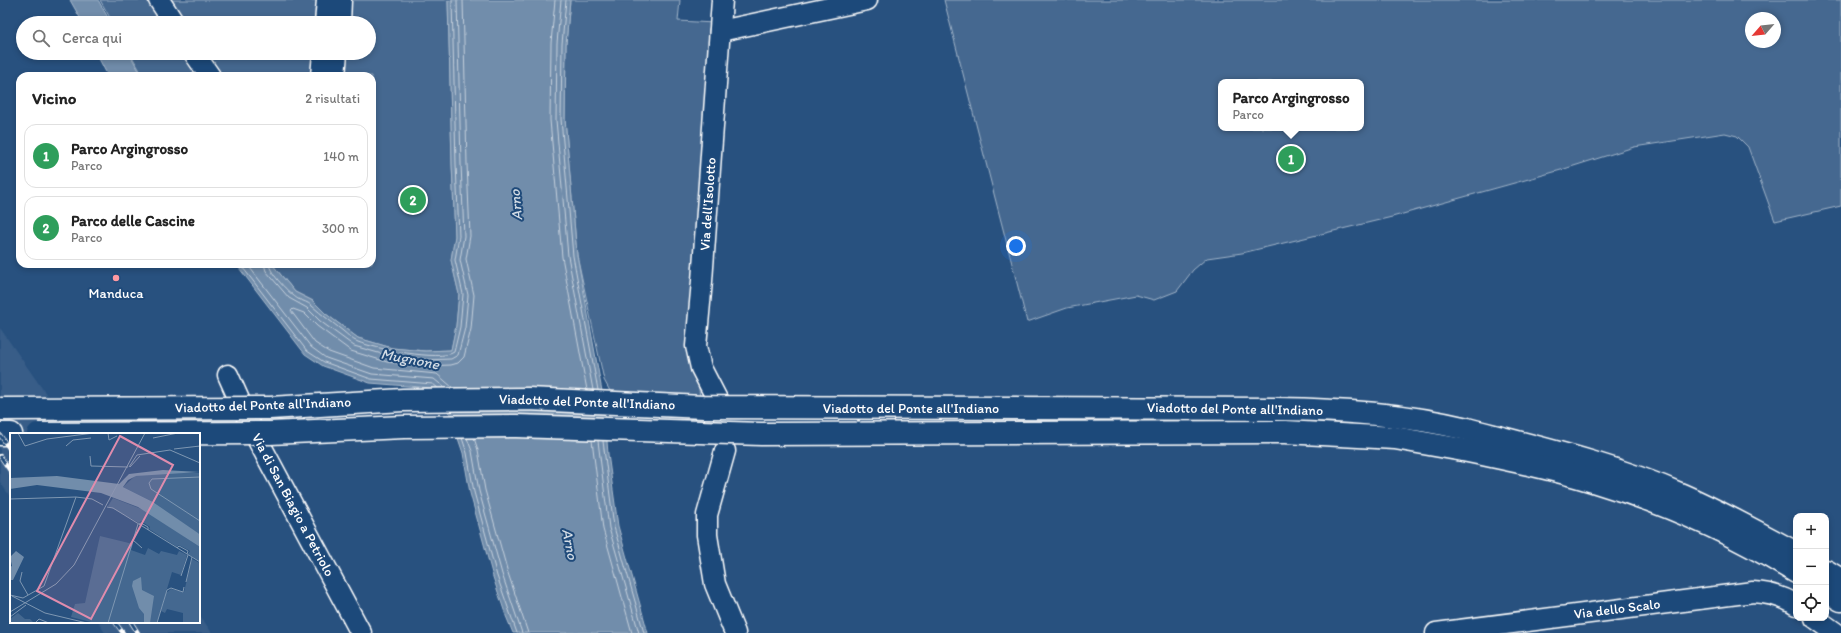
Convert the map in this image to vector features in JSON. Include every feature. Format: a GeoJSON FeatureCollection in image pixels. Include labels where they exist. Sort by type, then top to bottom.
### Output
{"type":"FeatureCollection","features":[{"type":"Feature","properties":{"kind":"highway","name":"Viadotto del Ponte all'Indiano"},"geometry":{"type":"LineString","coordinates":[[0,409],[270,408],[402,400],[528,399],[703,407],[1277,409],[1353,412],[1398,416],[1536,466],[1593,481],[1682,514],[1739,541],[1793,570]]}},
{"type":"Feature","properties":{"kind":"highway","name":"Viadotto del Ponte all'Indiano"},"geometry":{"type":"LineString","coordinates":[[200,434],[270,434],[404,427],[516,426],[761,434],[1285,432],[1395,438],[1465,439],[1537,446],[1609,468],[1682,495],[1793,551]]}},
{"type":"Feature","properties":{"kind":"highway"},"geometry":{"type":"LineString","coordinates":[[1829,573],[1841,580]]}},
{"type":"Feature","properties":{"kind":"highway"},"geometry":{"type":"LineString","coordinates":[[1829,593],[1841,600]]}},
{"type":"Feature","properties":{"kind":"street"},"geometry":{"type":"LineString","coordinates":[[159,0],[169,16]]}},
{"type":"Feature","properties":{"kind":"street"},"geometry":{"type":"LineString","coordinates":[[326,16],[327,0]]}},
{"type":"Feature","properties":{"kind":"street"},"geometry":{"type":"LineString","coordinates":[[340,16],[341,0]]}},
{"type":"Feature","properties":{"kind":"street","name":"Via dell'Isolotto"},"geometry":{"type":"LineString","coordinates":[[719,403],[701,368],[696,346],[722,0]]}},
{"type":"Feature","properties":{"kind":"street"},"geometry":{"type":"LineString","coordinates":[[720,31],[867,0]]}},
{"type":"Feature","properties":{"kind":"street"},"geometry":{"type":"LineString","coordinates":[[199,60],[207,72]]}},
{"type":"Feature","properties":{"kind":"street"},"geometry":{"type":"LineString","coordinates":[[321,72],[322,60]]}},
{"type":"Feature","properties":{"kind":"street"},"geometry":{"type":"LineString","coordinates":[[336,72],[337,60]]}},
{"type":"Feature","properties":{"kind":"street","name":"Via di San Biagio a Petriolo"},"geometry":{"type":"LineString","coordinates":[[228,375],[253,431],[361,633]]}},
{"type":"Feature","properties":{"kind":"street"},"geometry":{"type":"LineString","coordinates":[[724,451],[707,515],[707,535],[715,584],[735,633]]}},
{"type":"Feature","properties":{"kind":"street","name":"Via dello Scalo"},"geometry":{"type":"LineString","coordinates":[[1436,633],[1753,592],[1781,597],[1793,603]]}},
{"type":"Feature","properties":{"kind":"street"},"geometry":{"type":"LineString","coordinates":[[1819,621],[1836,633]]}},
{"type":"Feature","properties":{"kind":"shaded area"},"geometry":{"type":"Polygon","coordinates":[[[100,0],[448,0],[455,236],[451,260],[459,294],[456,326],[451,350],[425,351],[392,348],[358,338],[326,314],[313,301],[295,292],[275,268],[376,268],[376,72],[141,72],[134,60],[376,60],[376,16],[109,16],[100,0]]]}},
{"type":"Feature","properties":{"kind":"shaded area"},"geometry":{"type":"Polygon","coordinates":[[[570,0],[680,0],[678,21],[714,23],[693,346],[700,397],[610,391],[604,380],[577,255],[565,119],[566,44],[570,0]]]}},
{"type":"Feature","properties":{"kind":"shaded area"},"geometry":{"type":"Polygon","coordinates":[[[944,0],[1841,0],[1841,206],[1775,221],[1748,147],[1737,136],[1725,133],[1634,147],[1561,170],[1392,217],[1242,253],[1207,258],[1193,270],[1177,291],[1154,300],[1136,295],[1067,308],[1027,322],[944,0]]]}},
{"type":"Feature","properties":{"kind":"shaded area"},"geometry":{"type":"Polygon","coordinates":[[[0,328],[73,433],[10,433],[10,497],[0,482],[0,328]]]}},
{"type":"Feature","properties":{"kind":"shaded area"},"geometry":{"type":"Polygon","coordinates":[[[200,615],[212,633],[105,633],[99,623],[200,623],[200,615]]]}},
{"type":"Feature","properties":{"kind":"water"},"geometry":{"type":"Polygon","coordinates":[[[70,0],[98,0],[107,16],[79,16],[70,0]]]}},
{"type":"Feature","properties":{"kind":"water"},"geometry":{"type":"Polygon","coordinates":[[[448,0],[570,0],[566,44],[565,119],[577,255],[604,402],[608,454],[618,526],[648,633],[513,633],[493,577],[470,493],[463,453],[446,403],[432,388],[370,383],[323,366],[305,354],[239,268],[275,268],[295,292],[313,301],[326,314],[358,338],[392,348],[425,351],[451,350],[456,326],[459,294],[451,260],[455,236],[448,0]]]}},
{"type":"Feature","properties":{"kind":"water"},"geometry":{"type":"Polygon","coordinates":[[[100,60],[133,60],[140,72],[106,72],[100,60]]]}},
{"type":"Feature","properties":{"kind":"railway"},"geometry":{"type":"LineString","coordinates":[[0,435],[10,450]]}},
{"type":"Feature","properties":{"kind":"railway"},"geometry":{"type":"LineString","coordinates":[[0,456],[10,471]]}},
{"type":"Feature","properties":{"kind":"railway"},"geometry":{"type":"LineString","coordinates":[[116,623],[123,633]]}},
{"type":"Feature","properties":{"kind":"railway"},"geometry":{"type":"LineString","coordinates":[[132,623],[138,633]]}},
{"type":"Feature","properties":{"kind":"place","name":"Parco Argingrosso"},"geometry":{"type":"Point","coordinates":[1291,159]}},
{"type":"Feature","properties":{"kind":"place","name":"Parco delle Cascine"},"geometry":{"type":"Point","coordinates":[413,200]}},
{"type":"Feature","properties":{"kind":"place","name":"Manduca"},"geometry":{"type":"Point","coordinates":[116,278]}},
{"type":"Feature","properties":{"kind":"water label","name":"Arno"},"geometry":{"type":"Point","coordinates":[516,205]}},
{"type":"Feature","properties":{"kind":"water label","name":"Mugnone"},"geometry":{"type":"Point","coordinates":[410,359]}},
{"type":"Feature","properties":{"kind":"water label","name":"Arno"},"geometry":{"type":"Point","coordinates":[570,544]}}]}
